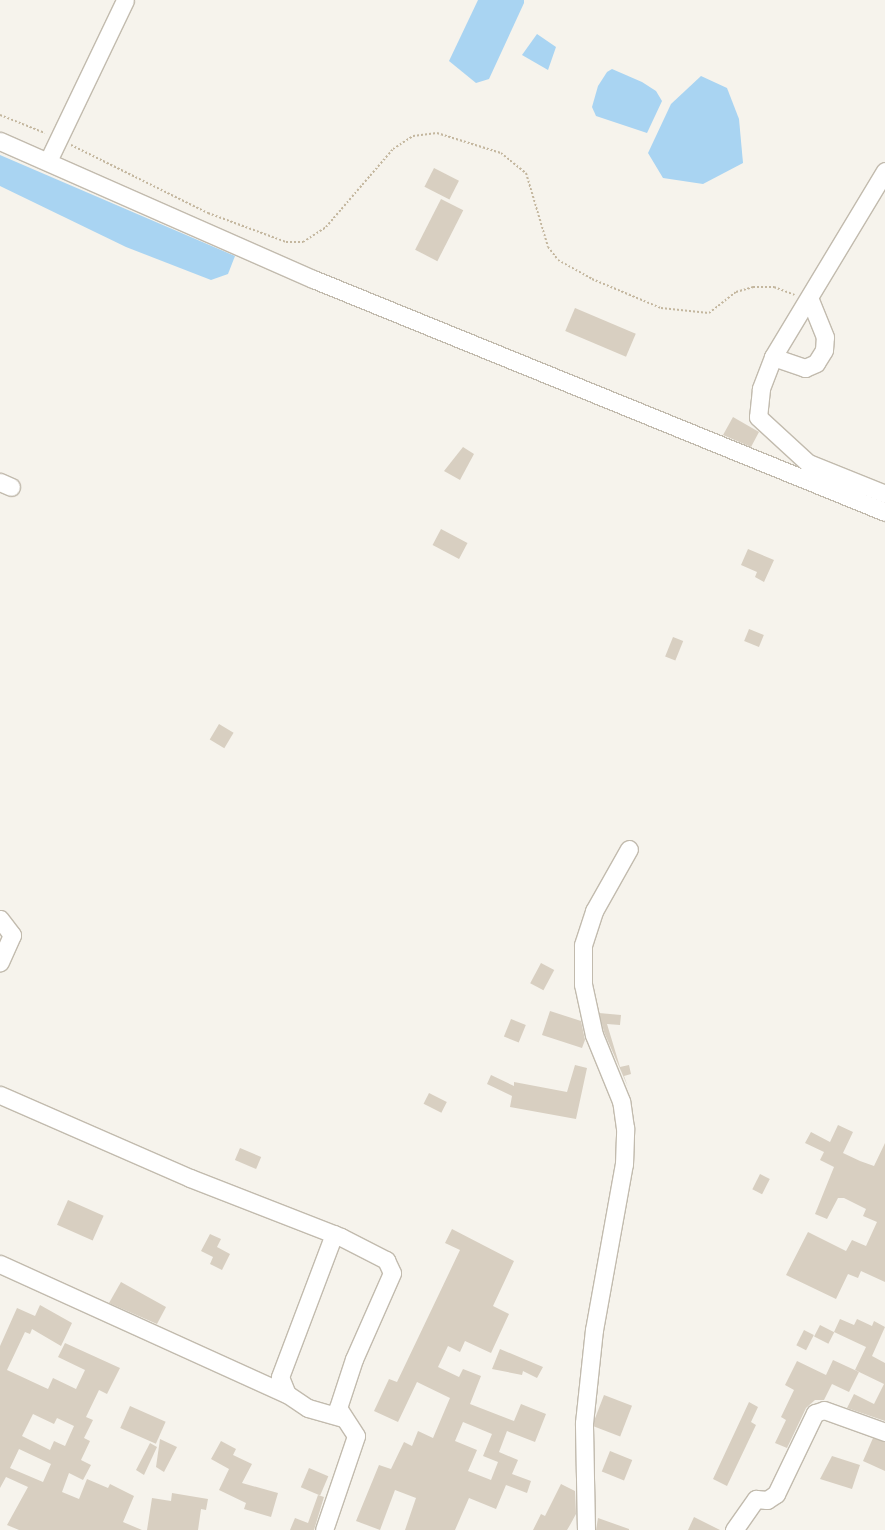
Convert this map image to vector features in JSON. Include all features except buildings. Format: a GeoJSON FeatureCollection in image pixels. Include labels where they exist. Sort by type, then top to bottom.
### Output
{"type":"FeatureCollection","features":[{"type":"Feature","properties":{"kind":"street"},"geometry":{"type":"LineString","coordinates":[[48,161],[125,0]]}},
{"type":"Feature","properties":{"kind":"street"},"geometry":{"type":"LineString","coordinates":[[0,142],[48,161],[313,279],[885,512]]}},
{"type":"Feature","properties":{"kind":"street"},"geometry":{"type":"LineString","coordinates":[[885,171],[810,300],[773,357],[761,389],[758,417],[808,463],[885,494]]}},
{"type":"Feature","properties":{"kind":"street"},"geometry":{"type":"LineString","coordinates":[[773,357],[805,368],[816,363],[824,350],[825,337],[810,300]]}},
{"type":"Feature","properties":{"kind":"street"},"geometry":{"type":"LineString","coordinates":[[586,1530],[584,1423],[594,1330],[624,1164],[625,1128],[621,1101],[594,1035],[583,984],[583,945],[594,911],[629,849]]}},
{"type":"Feature","properties":{"kind":"street"},"geometry":{"type":"LineString","coordinates":[[0,919],[12,935],[0,962]]}},
{"type":"Feature","properties":{"kind":"street"},"geometry":{"type":"LineString","coordinates":[[0,1095],[190,1178],[334,1234],[386,1260],[392,1273],[354,1359],[338,1408],[342,1418],[356,1436],[324,1530]]}},
{"type":"Feature","properties":{"kind":"street"},"geometry":{"type":"LineString","coordinates":[[287,1394],[280,1377],[334,1234]]}},
{"type":"Feature","properties":{"kind":"street"},"geometry":{"type":"LineString","coordinates":[[0,1264],[287,1394],[308,1408],[342,1418]]}},
{"type":"Feature","properties":{"kind":"street"},"geometry":{"type":"LineString","coordinates":[[734,1530],[756,1499],[766,1500],[776,1494],[815,1413],[824,1410],[885,1432]]}},
{"type":"Feature","properties":{"kind":"path"},"geometry":{"type":"LineString","coordinates":[[0,115],[59,138],[208,213],[286,242],[303,242],[326,227],[393,149],[413,136],[436,133],[501,153],[526,173],[548,247],[558,260],[592,280],[661,308],[709,313],[736,292],[753,288],[774,287],[810,300]]}},
{"type":"Feature","properties":{"kind":"water"},"geometry":{"type":"Polygon","coordinates":[[[478,0],[524,0],[524,3],[489,79],[476,83],[449,61],[478,0]]]}},
{"type":"Feature","properties":{"kind":"water"},"geometry":{"type":"Polygon","coordinates":[[[537,34],[556,47],[548,70],[522,55],[537,34]]]}},
{"type":"Feature","properties":{"kind":"water"},"geometry":{"type":"Polygon","coordinates":[[[612,69],[642,82],[656,91],[662,101],[647,133],[596,116],[592,107],[598,86],[607,72],[612,69]]]}},
{"type":"Feature","properties":{"kind":"water"},"geometry":{"type":"Polygon","coordinates":[[[701,76],[727,88],[739,119],[743,163],[703,184],[663,178],[648,153],[671,104],[701,76]]]}},
{"type":"Feature","properties":{"kind":"water"},"geometry":{"type":"Polygon","coordinates":[[[0,155],[235,256],[228,274],[211,280],[126,247],[0,186],[0,155]]]}}]}
